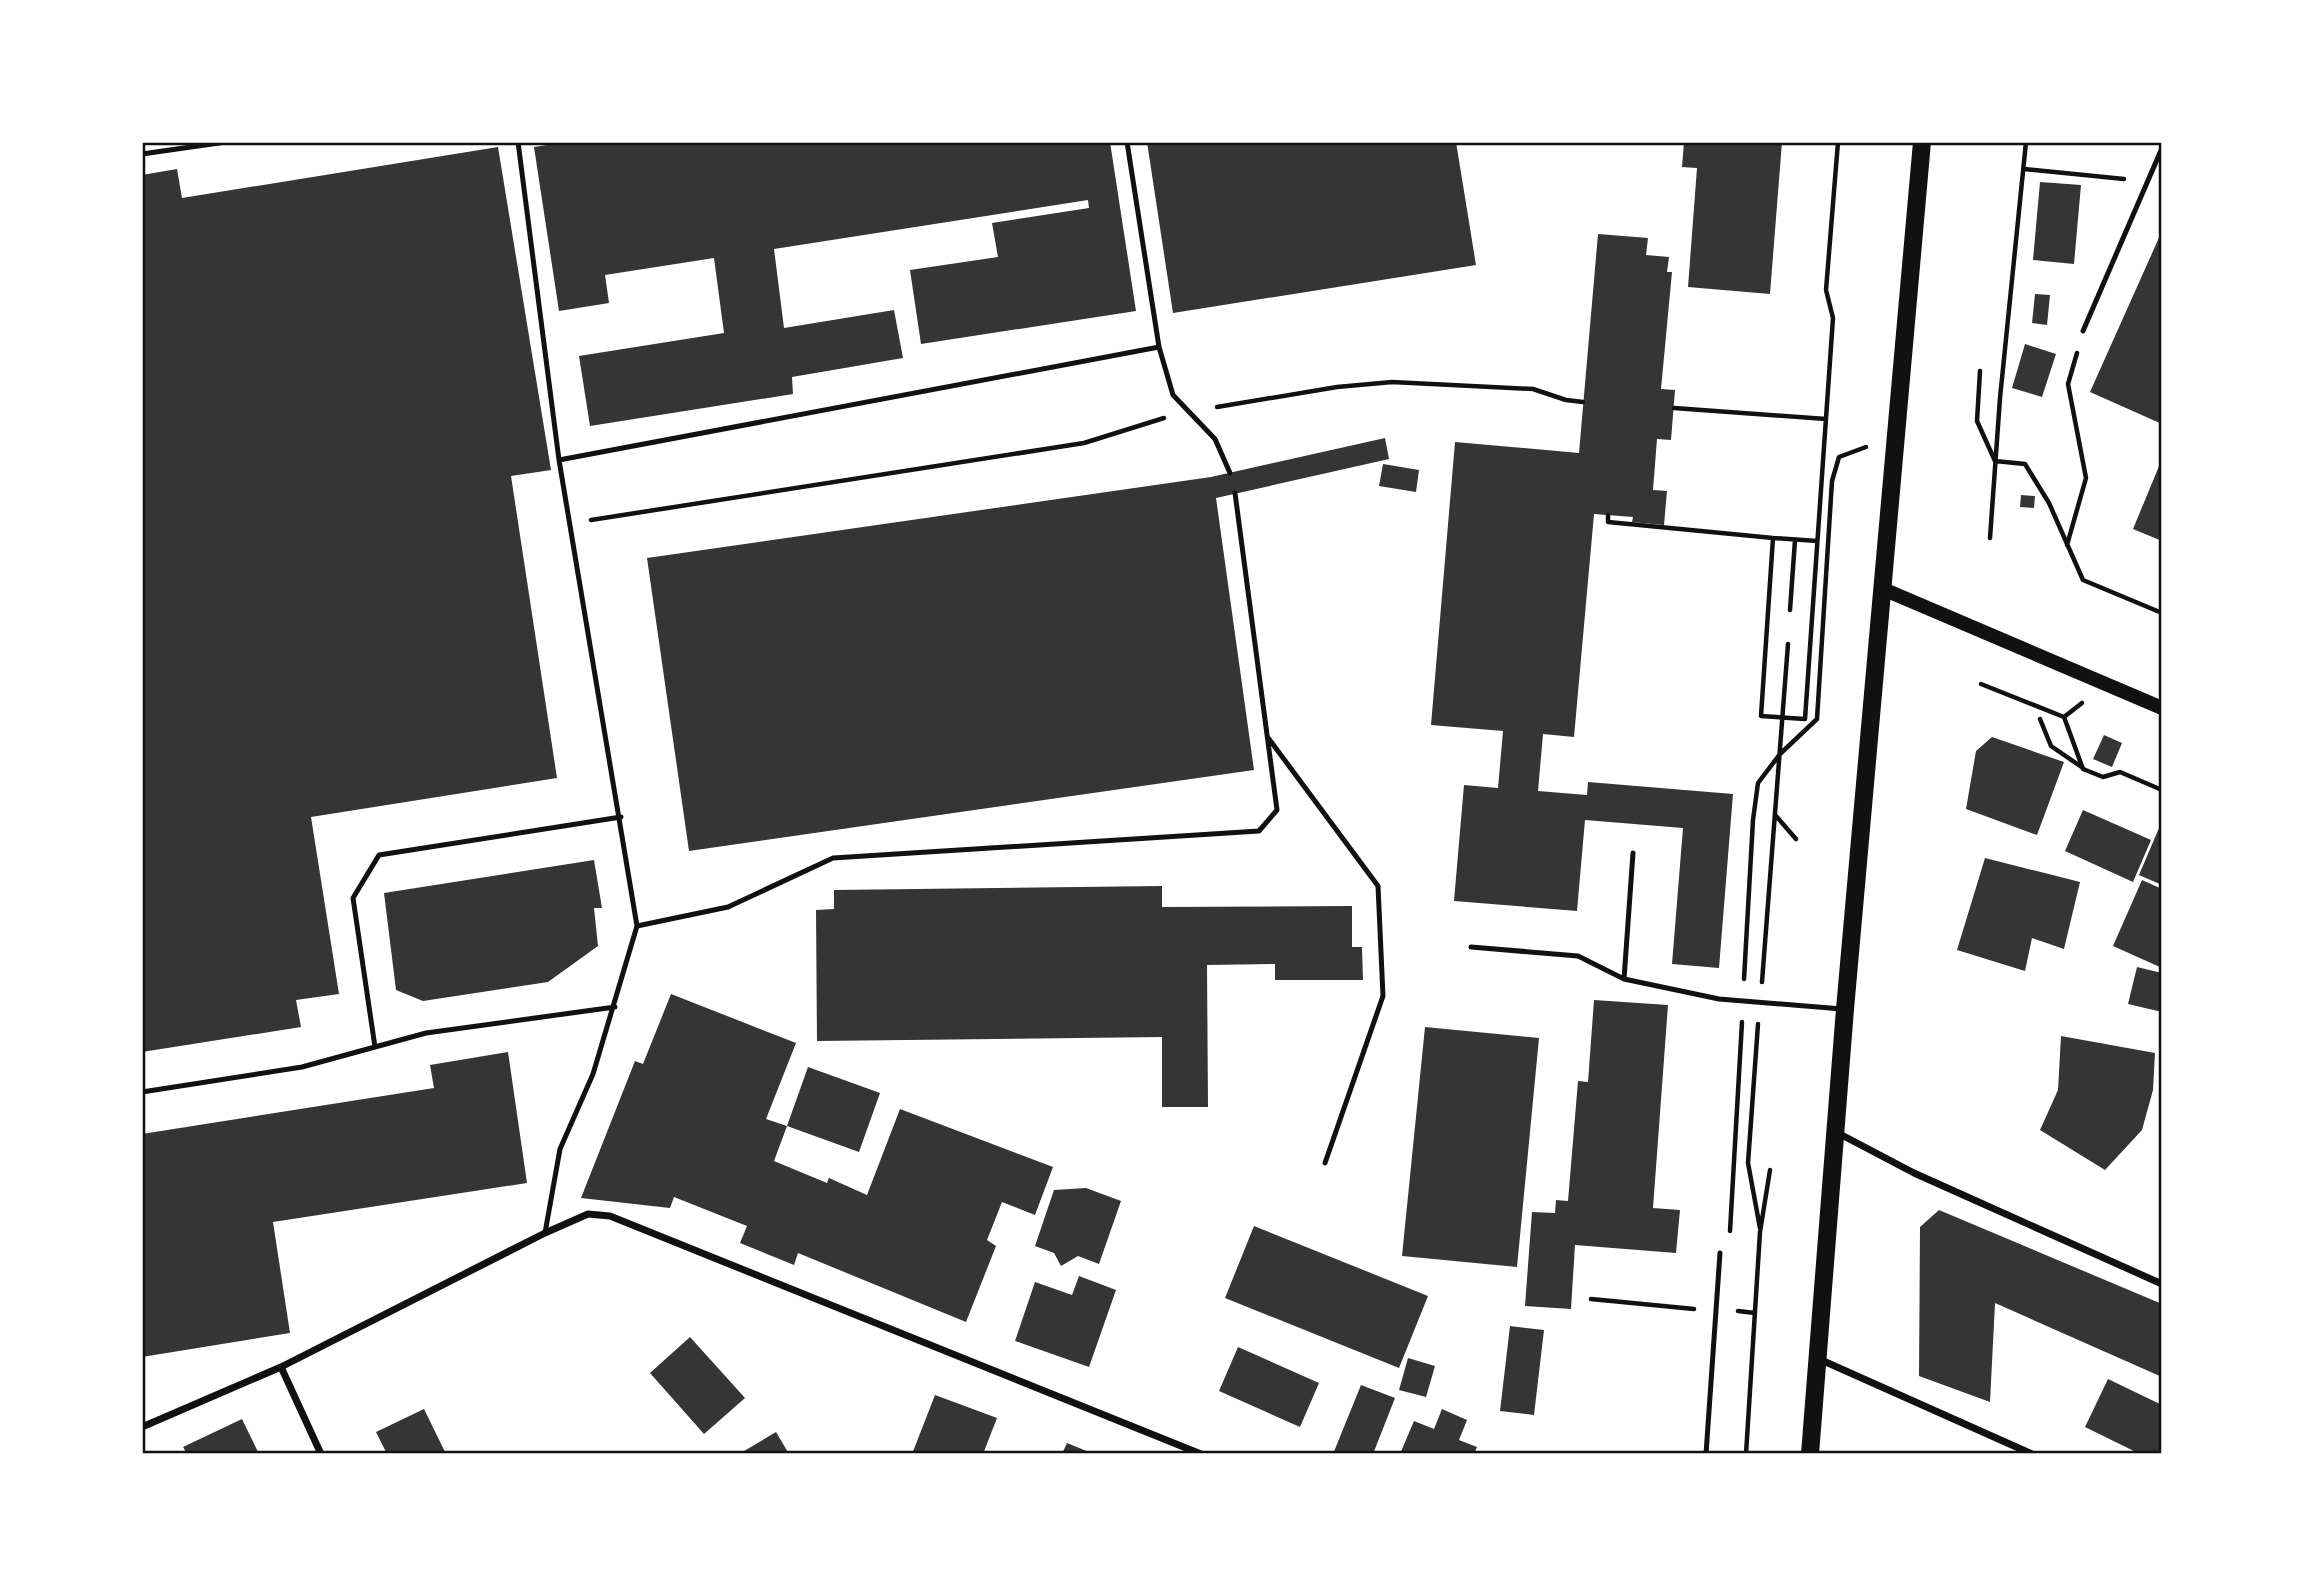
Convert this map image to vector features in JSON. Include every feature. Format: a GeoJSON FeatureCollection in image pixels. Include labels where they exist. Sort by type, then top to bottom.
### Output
{"type":"FeatureCollection","features":[{"type":"Feature","properties":{"kind":"main road"},"geometry":{"type":"LineString","coordinates":[[1810,1454],[1845,1009],[1923,142]]}},
{"type":"Feature","properties":{"kind":"main road"},"geometry":{"type":"LineString","coordinates":[[1883,589],[2162,708]]}},
{"type":"Feature","properties":{"kind":"street"},"geometry":{"type":"LineString","coordinates":[[1835,1132],[1914,1172],[2162,1284]]}},
{"type":"Feature","properties":{"kind":"street"},"geometry":{"type":"LineString","coordinates":[[142,1427],[281,1367],[545,1233],[588,1214],[610,1216],[1201,1454]]}},
{"type":"Feature","properties":{"kind":"street"},"geometry":{"type":"LineString","coordinates":[[1817,1359],[2032,1454]]}},
{"type":"Feature","properties":{"kind":"street"},"geometry":{"type":"LineString","coordinates":[[281,1367],[321,1454]]}},
{"type":"Feature","properties":{"kind":"lane"},"geometry":{"type":"LineString","coordinates":[[142,154],[226,142]]}},
{"type":"Feature","properties":{"kind":"lane"},"geometry":{"type":"LineString","coordinates":[[518,142],[559,460],[621,817],[637,926],[593,1074],[560,1149],[545,1233]]}},
{"type":"Feature","properties":{"kind":"lane"},"geometry":{"type":"LineString","coordinates":[[1127,142],[1159,347],[1173,395],[1215,439],[1230,473]]}},
{"type":"Feature","properties":{"kind":"lane"},"geometry":{"type":"LineString","coordinates":[[2082,331],[2162,148]]}},
{"type":"Feature","properties":{"kind":"lane"},"geometry":{"type":"LineString","coordinates":[[559,460],[1159,347]]}},
{"type":"Feature","properties":{"kind":"lane"},"geometry":{"type":"LineString","coordinates":[[637,926],[728,907],[833,858],[1259,831],[1277,810],[1235,493]]}},
{"type":"Feature","properties":{"kind":"lane"},"geometry":{"type":"LineString","coordinates":[[1268,738],[1378,886],[1383,996],[1325,1163]]}},
{"type":"Feature","properties":{"kind":"lane"},"geometry":{"type":"LineString","coordinates":[[375,1047],[354,898],[379,855],[621,817]]}},
{"type":"Feature","properties":{"kind":"lane"},"geometry":{"type":"LineString","coordinates":[[1624,979],[1633,853]]}},
{"type":"Feature","properties":{"kind":"lane"},"geometry":{"type":"LineString","coordinates":[[1471,947],[1578,956],[1624,979],[1743,1001],[1845,1009]]}},
{"type":"Feature","properties":{"kind":"lane"},"geometry":{"type":"LineString","coordinates":[[142,1092],[302,1067],[426,1033],[615,1007]]}},
{"type":"Feature","properties":{"kind":"lane"},"geometry":{"type":"LineString","coordinates":[[1706,1454],[1720,1253]]}},
{"type":"Feature","properties":{"kind":"path"},"geometry":{"type":"LineString","coordinates":[[1773,538],[1761,716],[1805,719],[1833,318],[1826,290],[1838,142]]}},
{"type":"Feature","properties":{"kind":"path"},"geometry":{"type":"LineString","coordinates":[[1990,538],[2026,142]]}},
{"type":"Feature","properties":{"kind":"path"},"geometry":{"type":"LineString","coordinates":[[2024,169],[2148,181]]}},
{"type":"Feature","properties":{"kind":"path"},"geometry":{"type":"LineString","coordinates":[[2067,546],[2086,478],[2068,384],[2082,331]]}},
{"type":"Feature","properties":{"kind":"path"},"geometry":{"type":"LineString","coordinates":[[1980,371],[1977,421],[1995,461]]}},
{"type":"Feature","properties":{"kind":"path"},"geometry":{"type":"LineString","coordinates":[[569,523],[1084,443],[1187,410],[1254,403],[1337,387],[1392,382],[1533,389],[1583,402]]}},
{"type":"Feature","properties":{"kind":"path"},"geometry":{"type":"LineString","coordinates":[[1674,408],[1826,419]]}},
{"type":"Feature","properties":{"kind":"path"},"geometry":{"type":"LineString","coordinates":[[1730,1231],[1758,783],[1780,754],[1817,719],[1832,481],[1839,457],[1897,434]]}},
{"type":"Feature","properties":{"kind":"path"},"geometry":{"type":"LineString","coordinates":[[1995,461],[2025,464],[2049,503],[2083,580],[2162,613]]}},
{"type":"Feature","properties":{"kind":"path"},"geometry":{"type":"LineString","coordinates":[[1608,515],[1608,522],[1817,541]]}},
{"type":"Feature","properties":{"kind":"path"},"geometry":{"type":"LineString","coordinates":[[1790,610],[1795,540]]}},
{"type":"Feature","properties":{"kind":"path"},"geometry":{"type":"LineString","coordinates":[[1763,971],[1788,644]]}},
{"type":"Feature","properties":{"kind":"path"},"geometry":{"type":"LineString","coordinates":[[1981,684],[2064,717],[2084,769]]}},
{"type":"Feature","properties":{"kind":"path"},"geometry":{"type":"LineString","coordinates":[[2040,719],[2051,746],[2084,769],[2103,777],[2120,772],[2162,790]]}},
{"type":"Feature","properties":{"kind":"path"},"geometry":{"type":"LineString","coordinates":[[1775,815],[1796,839]]}},
{"type":"Feature","properties":{"kind":"path"},"geometry":{"type":"LineString","coordinates":[[1759,1022],[1748,1163],[1760,1232]]}},
{"type":"Feature","properties":{"kind":"path"},"geometry":{"type":"LineString","coordinates":[[1746,1454],[1760,1232],[1770,1170]]}},
{"type":"Feature","properties":{"kind":"path"},"geometry":{"type":"LineString","coordinates":[[1591,1299],[1689,1308]]}},
{"type":"Feature","properties":{"kind":"building"},"geometry":{"type":"Polygon","coordinates":[[[567,142],[1110,142],[1136,311],[921,344],[910,270],[998,257],[992,223],[1089,208],[1088,200],[774,249],[784,328],[894,310],[903,358],[792,377],[793,394],[590,426],[579,356],[724,333],[714,258],[605,275],[609,303],[559,311],[534,147],[567,142]]]}},
{"type":"Feature","properties":{"kind":"building"},"geometry":{"type":"Polygon","coordinates":[[[1147,142],[1456,142],[1476,265],[1173,313],[1147,142]]]}},
{"type":"Feature","properties":{"kind":"building"},"geometry":{"type":"Polygon","coordinates":[[[1684,142],[1782,142],[1770,294],[1688,287],[1697,168],[1682,167],[1684,142]]]}},
{"type":"Feature","properties":{"kind":"building"},"geometry":{"type":"Polygon","coordinates":[[[498,147],[551,470],[511,476],[557,778],[311,817],[339,994],[296,1000],[301,1027],[142,1052],[142,175],[177,169],[182,198],[498,147]]]}},
{"type":"Feature","properties":{"kind":"building"},"geometry":{"type":"Polygon","coordinates":[[[2040,182],[2081,185],[2074,264],[2033,260],[2040,182]]]}},
{"type":"Feature","properties":{"kind":"building"},"geometry":{"type":"Polygon","coordinates":[[[2162,231],[2162,424],[2090,392],[2162,231]]]}},
{"type":"Feature","properties":{"kind":"building"},"geometry":{"type":"Polygon","coordinates":[[[1598,234],[1648,238],[1646,255],[1669,257],[1667,272],[1672,272],[1661,389],[1675,390],[1671,440],[1657,439],[1653,490],[1667,491],[1664,525],[1632,522],[1633,517],[1594,514],[1574,737],[1543,734],[1538,791],[1587,795],[1588,782],[1733,794],[1719,968],[1672,964],[1683,828],[1585,820],[1577,911],[1454,901],[1464,785],[1498,788],[1503,731],[1431,725],[1455,442],[1579,453],[1598,234]]]}},
{"type":"Feature","properties":{"kind":"building"},"geometry":{"type":"Polygon","coordinates":[[[2035,294],[2050,295],[2047,325],[2032,323],[2035,294]]]}},
{"type":"Feature","properties":{"kind":"building"},"geometry":{"type":"Polygon","coordinates":[[[2025,344],[2056,354],[2042,397],[2012,388],[2025,344]]]}},
{"type":"Feature","properties":{"kind":"building"},"geometry":{"type":"Polygon","coordinates":[[[1385,438],[1389,459],[1216,498],[1254,770],[689,851],[647,558],[1211,477],[1385,438]]]}},
{"type":"Feature","properties":{"kind":"building"},"geometry":{"type":"Polygon","coordinates":[[[2162,459],[2162,541],[2133,529],[2162,459]]]}},
{"type":"Feature","properties":{"kind":"building"},"geometry":{"type":"Polygon","coordinates":[[[1383,464],[1419,470],[1416,492],[1379,486],[1383,464]]]}},
{"type":"Feature","properties":{"kind":"building"},"geometry":{"type":"Polygon","coordinates":[[[2021,495],[2035,496],[2034,508],[2020,507],[2021,495]]]}},
{"type":"Feature","properties":{"kind":"building"},"geometry":{"type":"Polygon","coordinates":[[[2104,735],[2122,743],[2112,767],[2093,759],[2104,735]]]}},
{"type":"Feature","properties":{"kind":"building"},"geometry":{"type":"Polygon","coordinates":[[[1992,737],[2064,762],[2037,835],[1966,809],[1976,751],[1992,737]]]}},
{"type":"Feature","properties":{"kind":"building"},"geometry":{"type":"Polygon","coordinates":[[[2083,810],[2151,840],[2133,882],[2065,851],[2083,810]]]}},
{"type":"Feature","properties":{"kind":"building"},"geometry":{"type":"Polygon","coordinates":[[[2162,821],[2162,885],[2139,875],[2162,821]]]}},
{"type":"Feature","properties":{"kind":"building"},"geometry":{"type":"Polygon","coordinates":[[[1985,858],[2080,882],[2064,949],[2032,938],[2025,971],[1957,950],[1985,858]]]}},
{"type":"Feature","properties":{"kind":"building"},"geometry":{"type":"Polygon","coordinates":[[[594,860],[602,908],[594,908],[598,946],[548,982],[423,1001],[396,990],[384,893],[594,860]]]}},
{"type":"Feature","properties":{"kind":"building"},"geometry":{"type":"Polygon","coordinates":[[[2142,880],[2162,889],[2162,968],[2113,946],[2142,880]]]}},
{"type":"Feature","properties":{"kind":"building"},"geometry":{"type":"Polygon","coordinates":[[[1162,886],[1162,907],[1352,906],[1352,947],[1362,947],[1363,980],[1275,980],[1275,964],[1207,965],[1208,1107],[1162,1107],[1162,1037],[817,1041],[816,910],[834,909],[834,890],[1162,886]]]}},
{"type":"Feature","properties":{"kind":"building"},"geometry":{"type":"Polygon","coordinates":[[[2137,967],[2162,973],[2162,1012],[2128,1004],[2137,967]]]}},
{"type":"Feature","properties":{"kind":"building"},"geometry":{"type":"Polygon","coordinates":[[[671,994],[796,1043],[766,1119],[787,1126],[774,1161],[827,1183],[829,1178],[867,1195],[900,1109],[1053,1167],[1035,1215],[1002,1202],[987,1240],[996,1246],[966,1322],[798,1253],[794,1265],[740,1243],[747,1226],[674,1197],[670,1208],[581,1198],[635,1061],[643,1064],[671,994]]]}},
{"type":"Feature","properties":{"kind":"building"},"geometry":{"type":"Polygon","coordinates":[[[1594,1000],[1668,1005],[1653,1208],[1680,1210],[1676,1253],[1575,1245],[1571,1309],[1525,1306],[1532,1212],[1555,1213],[1556,1200],[1568,1201],[1578,1081],[1588,1082],[1594,1000]]]}},
{"type":"Feature","properties":{"kind":"building"},"geometry":{"type":"Polygon","coordinates":[[[1425,1027],[1539,1038],[1517,1267],[1402,1256],[1425,1027]]]}},
{"type":"Feature","properties":{"kind":"building"},"geometry":{"type":"Polygon","coordinates":[[[2061,1036],[2155,1053],[2153,1090],[2142,1130],[2105,1170],[2040,1130],[2058,1090],[2061,1036]]]}},
{"type":"Feature","properties":{"kind":"building"},"geometry":{"type":"Polygon","coordinates":[[[508,1052],[527,1183],[273,1222],[290,1333],[142,1357],[142,1134],[434,1088],[430,1065],[508,1052]]]}},
{"type":"Feature","properties":{"kind":"building"},"geometry":{"type":"Polygon","coordinates":[[[808,1067],[880,1093],[859,1152],[787,1126],[808,1067]]]}},
{"type":"Feature","properties":{"kind":"building"},"geometry":{"type":"Polygon","coordinates":[[[1086,1188],[1121,1201],[1099,1264],[1078,1256],[1061,1266],[1054,1253],[1035,1246],[1054,1190],[1086,1188]]]}},
{"type":"Feature","properties":{"kind":"building"},"geometry":{"type":"Polygon","coordinates":[[[1939,1210],[2162,1304],[2162,1377],[1995,1303],[1990,1402],[1919,1376],[1920,1227],[1939,1210]]]}},
{"type":"Feature","properties":{"kind":"building"},"geometry":{"type":"Polygon","coordinates":[[[1254,1226],[1428,1296],[1399,1368],[1225,1298],[1254,1226]]]}},
{"type":"Feature","properties":{"kind":"building"},"geometry":{"type":"Polygon","coordinates":[[[1079,1276],[1116,1290],[1089,1367],[1015,1341],[1035,1282],[1072,1295],[1079,1276]]]}},
{"type":"Feature","properties":{"kind":"building"},"geometry":{"type":"Polygon","coordinates":[[[1510,1326],[1544,1330],[1534,1415],[1500,1411],[1510,1326]]]}},
{"type":"Feature","properties":{"kind":"building"},"geometry":{"type":"Polygon","coordinates":[[[690,1337],[745,1398],[704,1434],[650,1373],[690,1337]]]}},
{"type":"Feature","properties":{"kind":"building"},"geometry":{"type":"Polygon","coordinates":[[[1238,1347],[1319,1383],[1300,1427],[1219,1391],[1238,1347]]]}},
{"type":"Feature","properties":{"kind":"building"},"geometry":{"type":"Polygon","coordinates":[[[1408,1358],[1435,1366],[1426,1397],[1399,1390],[1408,1358]]]}},
{"type":"Feature","properties":{"kind":"building"},"geometry":{"type":"Polygon","coordinates":[[[2108,1379],[2162,1405],[2162,1454],[2140,1454],[2085,1427],[2108,1379]]]}},
{"type":"Feature","properties":{"kind":"building"},"geometry":{"type":"Polygon","coordinates":[[[1361,1385],[1395,1398],[1373,1454],[1333,1454],[1361,1385]]]}},
{"type":"Feature","properties":{"kind":"building"},"geometry":{"type":"Polygon","coordinates":[[[935,1395],[997,1418],[983,1454],[912,1454],[935,1395]]]}},
{"type":"Feature","properties":{"kind":"building"},"geometry":{"type":"Polygon","coordinates":[[[424,1409],[446,1454],[387,1454],[376,1432],[424,1409]]]}},
{"type":"Feature","properties":{"kind":"building"},"geometry":{"type":"Polygon","coordinates":[[[1442,1409],[1467,1420],[1459,1440],[1477,1447],[1474,1454],[1400,1454],[1414,1421],[1434,1429],[1442,1409]]]}},
{"type":"Feature","properties":{"kind":"building"},"geometry":{"type":"Polygon","coordinates":[[[242,1419],[259,1454],[187,1454],[183,1447],[242,1419]]]}},
{"type":"Feature","properties":{"kind":"building"},"geometry":{"type":"Polygon","coordinates":[[[776,1432],[789,1454],[739,1454],[776,1432]]]}},
{"type":"Feature","properties":{"kind":"building"},"geometry":{"type":"Polygon","coordinates":[[[1067,1443],[1094,1454],[1062,1454],[1067,1443]]]}}]}
